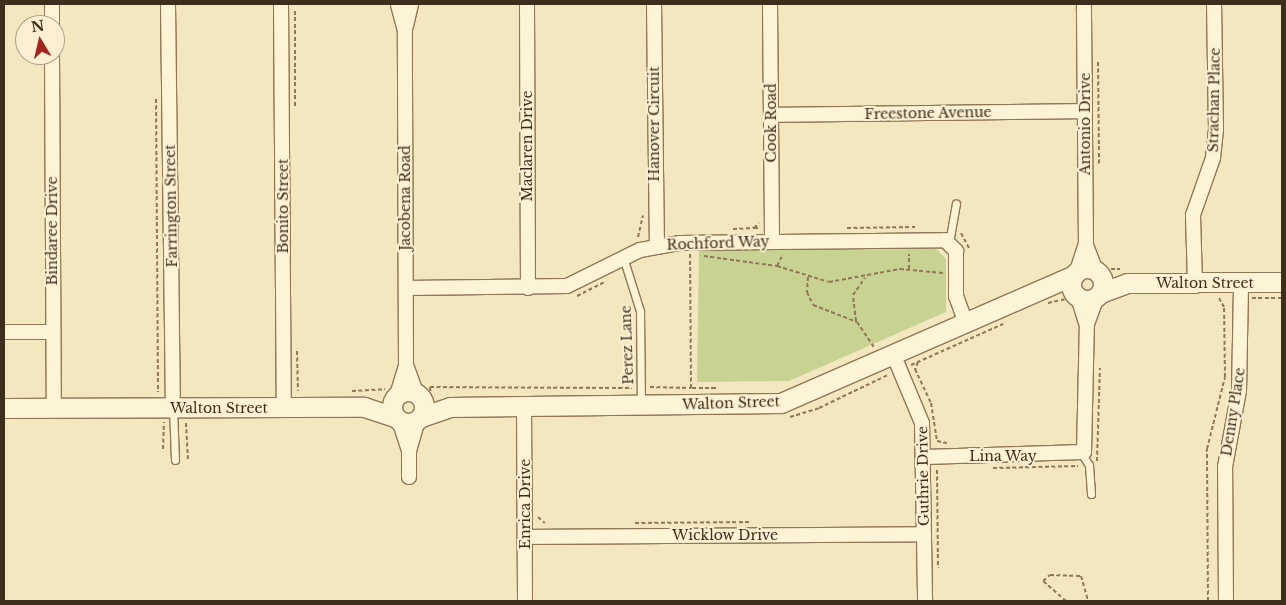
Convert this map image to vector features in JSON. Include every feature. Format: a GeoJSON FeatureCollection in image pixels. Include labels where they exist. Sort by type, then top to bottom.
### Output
{"type":"FeatureCollection","features":[{"type":"Feature","properties":{"kind":"street","name":"Farrington Street"},"geometry":{"type":"LineString","coordinates":[[168,4],[173,400]]}},
{"type":"Feature","properties":{"kind":"street","name":"Bonito Street"},"geometry":{"type":"LineString","coordinates":[[281,4],[284,399]]}},
{"type":"Feature","properties":{"kind":"street","name":"Jacobena Road"},"geometry":{"type":"LineString","coordinates":[[398,4],[405,32]]}},
{"type":"Feature","properties":{"kind":"street","name":"Jacobena Road"},"geometry":{"type":"LineString","coordinates":[[402,400],[406,365],[405,32],[411,4]]}},
{"type":"Feature","properties":{"kind":"street","name":"Maclaren Drive"},"geometry":{"type":"LineString","coordinates":[[527,4],[528,288]]}},
{"type":"Feature","properties":{"kind":"street","name":"Hanover Circuit"},"geometry":{"type":"LineString","coordinates":[[654,4],[656,239]]}},
{"type":"Feature","properties":{"kind":"street","name":"Cook Road"},"geometry":{"type":"LineString","coordinates":[[770,4],[772,235]]}},
{"type":"Feature","properties":{"kind":"street","name":"Antonio Drive"},"geometry":{"type":"LineString","coordinates":[[1075,273],[1086,244],[1084,4]]}},
{"type":"Feature","properties":{"kind":"street","name":"Strachan Place"},"geometry":{"type":"LineString","coordinates":[[1195,283],[1192,215],[1213,158],[1216,129],[1214,4]]}},
{"type":"Feature","properties":{"kind":"street","name":"Bindaree Drive"},"geometry":{"type":"LineString","coordinates":[[52,65],[54,405]]}},
{"type":"Feature","properties":{"kind":"street","name":"Freestone Avenue"},"geometry":{"type":"LineString","coordinates":[[771,115],[1085,112]]}},
{"type":"Feature","properties":{"kind":"street","name":"Rochford Way"},"geometry":{"type":"LineString","coordinates":[[406,288],[528,288],[576,284],[656,239],[772,235],[949,243]]}},
{"type":"Feature","properties":{"kind":"street"},"geometry":{"type":"LineString","coordinates":[[949,243],[956,251],[956,296],[966,324]]}},
{"type":"Feature","properties":{"kind":"street","name":"Antonio Drive"},"geometry":{"type":"LineString","coordinates":[[1086,244],[1098,272]]}},
{"type":"Feature","properties":{"kind":"street","name":"Walton Street"},"geometry":{"type":"LineString","coordinates":[[4,396],[73,408],[173,400],[284,399],[364,407],[402,400],[450,407],[781,403],[880,352],[966,324],[1049,289],[1075,273],[1098,272],[1127,283],[1282,282]]}},
{"type":"Feature","properties":{"kind":"street"},"geometry":{"type":"LineString","coordinates":[[1086,324],[1098,295],[1098,272]]}},
{"type":"Feature","properties":{"kind":"street"},"geometry":{"type":"LineString","coordinates":[[1075,273],[1076,295],[1086,324],[1088,443],[1082,454]]}},
{"type":"Feature","properties":{"kind":"street","name":"Walton Street"},"geometry":{"type":"LineString","coordinates":[[1098,295],[1127,283]]}},
{"type":"Feature","properties":{"kind":"street","name":"Denny Place"},"geometry":{"type":"LineString","coordinates":[[1226,601],[1225,467],[1239,391],[1241,283]]}},
{"type":"Feature","properties":{"kind":"street"},"geometry":{"type":"LineString","coordinates":[[1049,289],[1076,295],[1098,295]]}},
{"type":"Feature","properties":{"kind":"street"},"geometry":{"type":"LineString","coordinates":[[4,332],[53,332]]}},
{"type":"Feature","properties":{"kind":"street","name":"Guthrie Drive"},"geometry":{"type":"LineString","coordinates":[[880,352],[921,419],[924,457],[925,601]]}},
{"type":"Feature","properties":{"kind":"street"},"geometry":{"type":"LineString","coordinates":[[409,451],[424,404],[402,400],[409,451],[409,477]]}},
{"type":"Feature","properties":{"kind":"street","name":"Walton Street"},"geometry":{"type":"LineString","coordinates":[[4,408],[54,405]]}},
{"type":"Feature","properties":{"kind":"street","name":"Enrica Drive"},"geometry":{"type":"LineString","coordinates":[[524,406],[525,601]]}},
{"type":"Feature","properties":{"kind":"street","name":"Walton Street"},"geometry":{"type":"LineString","coordinates":[[419,418],[450,407]]}},
{"type":"Feature","properties":{"kind":"street","name":"Lina Way"},"geometry":{"type":"LineString","coordinates":[[924,457],[1082,454]]}},
{"type":"Feature","properties":{"kind":"street","name":"Wicklow Drive"},"geometry":{"type":"LineString","coordinates":[[525,537],[924,534]]}},
{"type":"Feature","properties":{"kind":"lane"},"geometry":{"type":"LineString","coordinates":[[949,243],[955,228],[956,204]]}},
{"type":"Feature","properties":{"kind":"lane","name":"Perez Lane"},"geometry":{"type":"LineString","coordinates":[[623,257],[640,311],[641,406]]}},
{"type":"Feature","properties":{"kind":"lane"},"geometry":{"type":"LineString","coordinates":[[173,400],[175,460]]}},
{"type":"Feature","properties":{"kind":"lane"},"geometry":{"type":"LineString","coordinates":[[1082,454],[1089,465],[1091,494]]}},
{"type":"Feature","properties":{"kind":"path"},"geometry":{"type":"LineString","coordinates":[[156,93],[158,392]]}},
{"type":"Feature","properties":{"kind":"path"},"geometry":{"type":"LineString","coordinates":[[754,228],[760,212]]}},
{"type":"Feature","properties":{"kind":"path"},"geometry":{"type":"LineString","coordinates":[[839,228],[919,227]]}},
{"type":"Feature","properties":{"kind":"path"},"geometry":{"type":"LineString","coordinates":[[728,229],[754,228],[772,235]]}},
{"type":"Feature","properties":{"kind":"path"},"geometry":{"type":"LineString","coordinates":[[955,228],[968,240],[969,255]]}},
{"type":"Feature","properties":{"kind":"path"},"geometry":{"type":"LineString","coordinates":[[632,241],[656,239]]}},
{"type":"Feature","properties":{"kind":"path"},"geometry":{"type":"LineString","coordinates":[[777,266],[829,282],[900,268],[956,274]]}},
{"type":"Feature","properties":{"kind":"path"},"geometry":{"type":"LineString","coordinates":[[867,276],[853,295],[857,322],[880,352],[894,381]]}},
{"type":"Feature","properties":{"kind":"path"},"geometry":{"type":"LineString","coordinates":[[808,277],[807,292],[814,305],[857,322]]}},
{"type":"Feature","properties":{"kind":"path"},"geometry":{"type":"LineString","coordinates":[[1208,601],[1207,449],[1224,377],[1224,307],[1220,298]]}},
{"type":"Feature","properties":{"kind":"path"},"geometry":{"type":"LineString","coordinates":[[918,362],[915,369],[931,403],[937,441],[953,443]]}},
{"type":"Feature","properties":{"kind":"path"},"geometry":{"type":"LineString","coordinates":[[691,388],[727,388]]}},
{"type":"Feature","properties":{"kind":"path"},"geometry":{"type":"LineString","coordinates":[[344,391],[387,389],[402,400]]}},
{"type":"Feature","properties":{"kind":"path"},"geometry":{"type":"LineString","coordinates":[[284,399],[307,391]]}},
{"type":"Feature","properties":{"kind":"path"},"geometry":{"type":"LineString","coordinates":[[150,392],[158,392],[173,400]]}},
{"type":"Feature","properties":{"kind":"path"},"geometry":{"type":"LineString","coordinates":[[188,462],[186,422],[195,422]]}},
{"type":"Feature","properties":{"kind":"path"},"geometry":{"type":"LineString","coordinates":[[538,508],[538,518],[554,523]]}},
{"type":"Feature","properties":{"kind":"path"},"geometry":{"type":"LineString","coordinates":[[630,523],[754,522]]}},
{"type":"Feature","properties":{"kind":"path"},"geometry":{"type":"LineString","coordinates":[[1066,601],[1043,581],[1050,575],[1081,576],[1088,601]]}},
{"type":"Feature","properties":{"kind":"green space"},"geometry":{"type":"Polygon","coordinates":[[[936,249],[946,259],[946,312],[789,381],[697,382],[699,250],[936,249]]]}}]}
